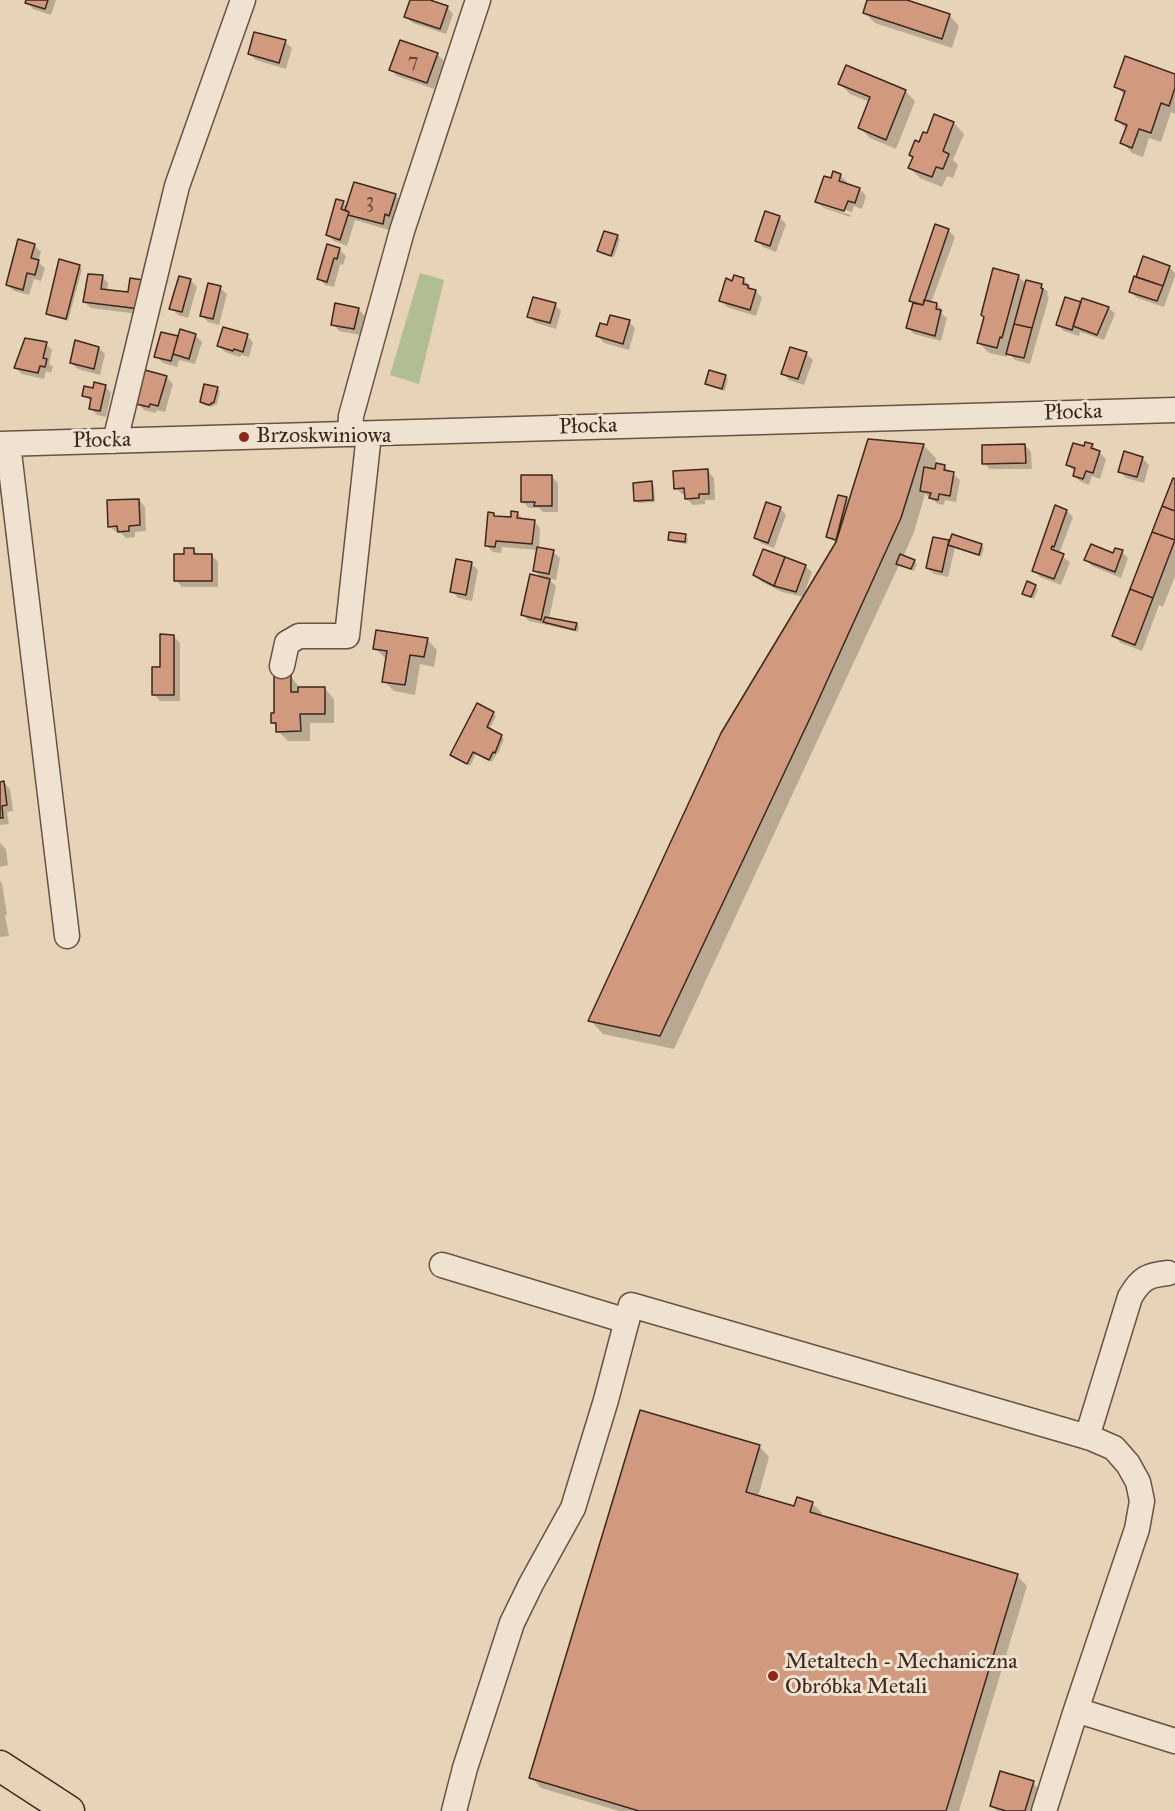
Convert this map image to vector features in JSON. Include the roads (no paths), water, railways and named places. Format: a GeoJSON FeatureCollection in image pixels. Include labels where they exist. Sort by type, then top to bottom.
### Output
{"type":"FeatureCollection","features":[{"type":"Feature","properties":{"kind":"main road"},"geometry":{"type":"LineString","coordinates":[[0,1766],[69,1811]]}},
{"type":"Feature","properties":{"kind":"street"},"geometry":{"type":"LineString","coordinates":[[115,441],[177,186],[243,0]]}},
{"type":"Feature","properties":{"kind":"street"},"geometry":{"type":"LineString","coordinates":[[282,666],[287,643],[299,636],[356,637],[360,434],[351,416],[402,231],[478,0]]}},
{"type":"Feature","properties":{"kind":"street","name":"Płocka"},"geometry":{"type":"LineString","coordinates":[[4,444],[1175,410]]}},
{"type":"Feature","properties":{"kind":"street"},"geometry":{"type":"LineString","coordinates":[[4,444],[67,936]]}},
{"type":"Feature","properties":{"kind":"street"},"geometry":{"type":"LineString","coordinates":[[442,1265],[627,1321]]}},
{"type":"Feature","properties":{"kind":"street"},"geometry":{"type":"LineString","coordinates":[[1088,1437],[1130,1297],[1141,1282],[1150,1275],[1168,1273]]}},
{"type":"Feature","properties":{"kind":"street"},"geometry":{"type":"LineString","coordinates":[[454,1811],[468,1757],[512,1623],[573,1508],[631,1305],[1088,1437],[1114,1448],[1128,1464],[1138,1482],[1142,1501],[1137,1529],[1044,1811]]}},
{"type":"Feature","properties":{"kind":"street"},"geometry":{"type":"LineString","coordinates":[[1076,1710],[1175,1741]]}},
{"type":"Feature","properties":{"kind":"place","name":"Brzoskwiniowa"},"geometry":{"type":"Point","coordinates":[244,437]}},
{"type":"Feature","properties":{"kind":"place","name":"Metaltech - Mechaniczna Obróbka Metali"},"geometry":{"type":"Point","coordinates":[773,1676]}}]}
